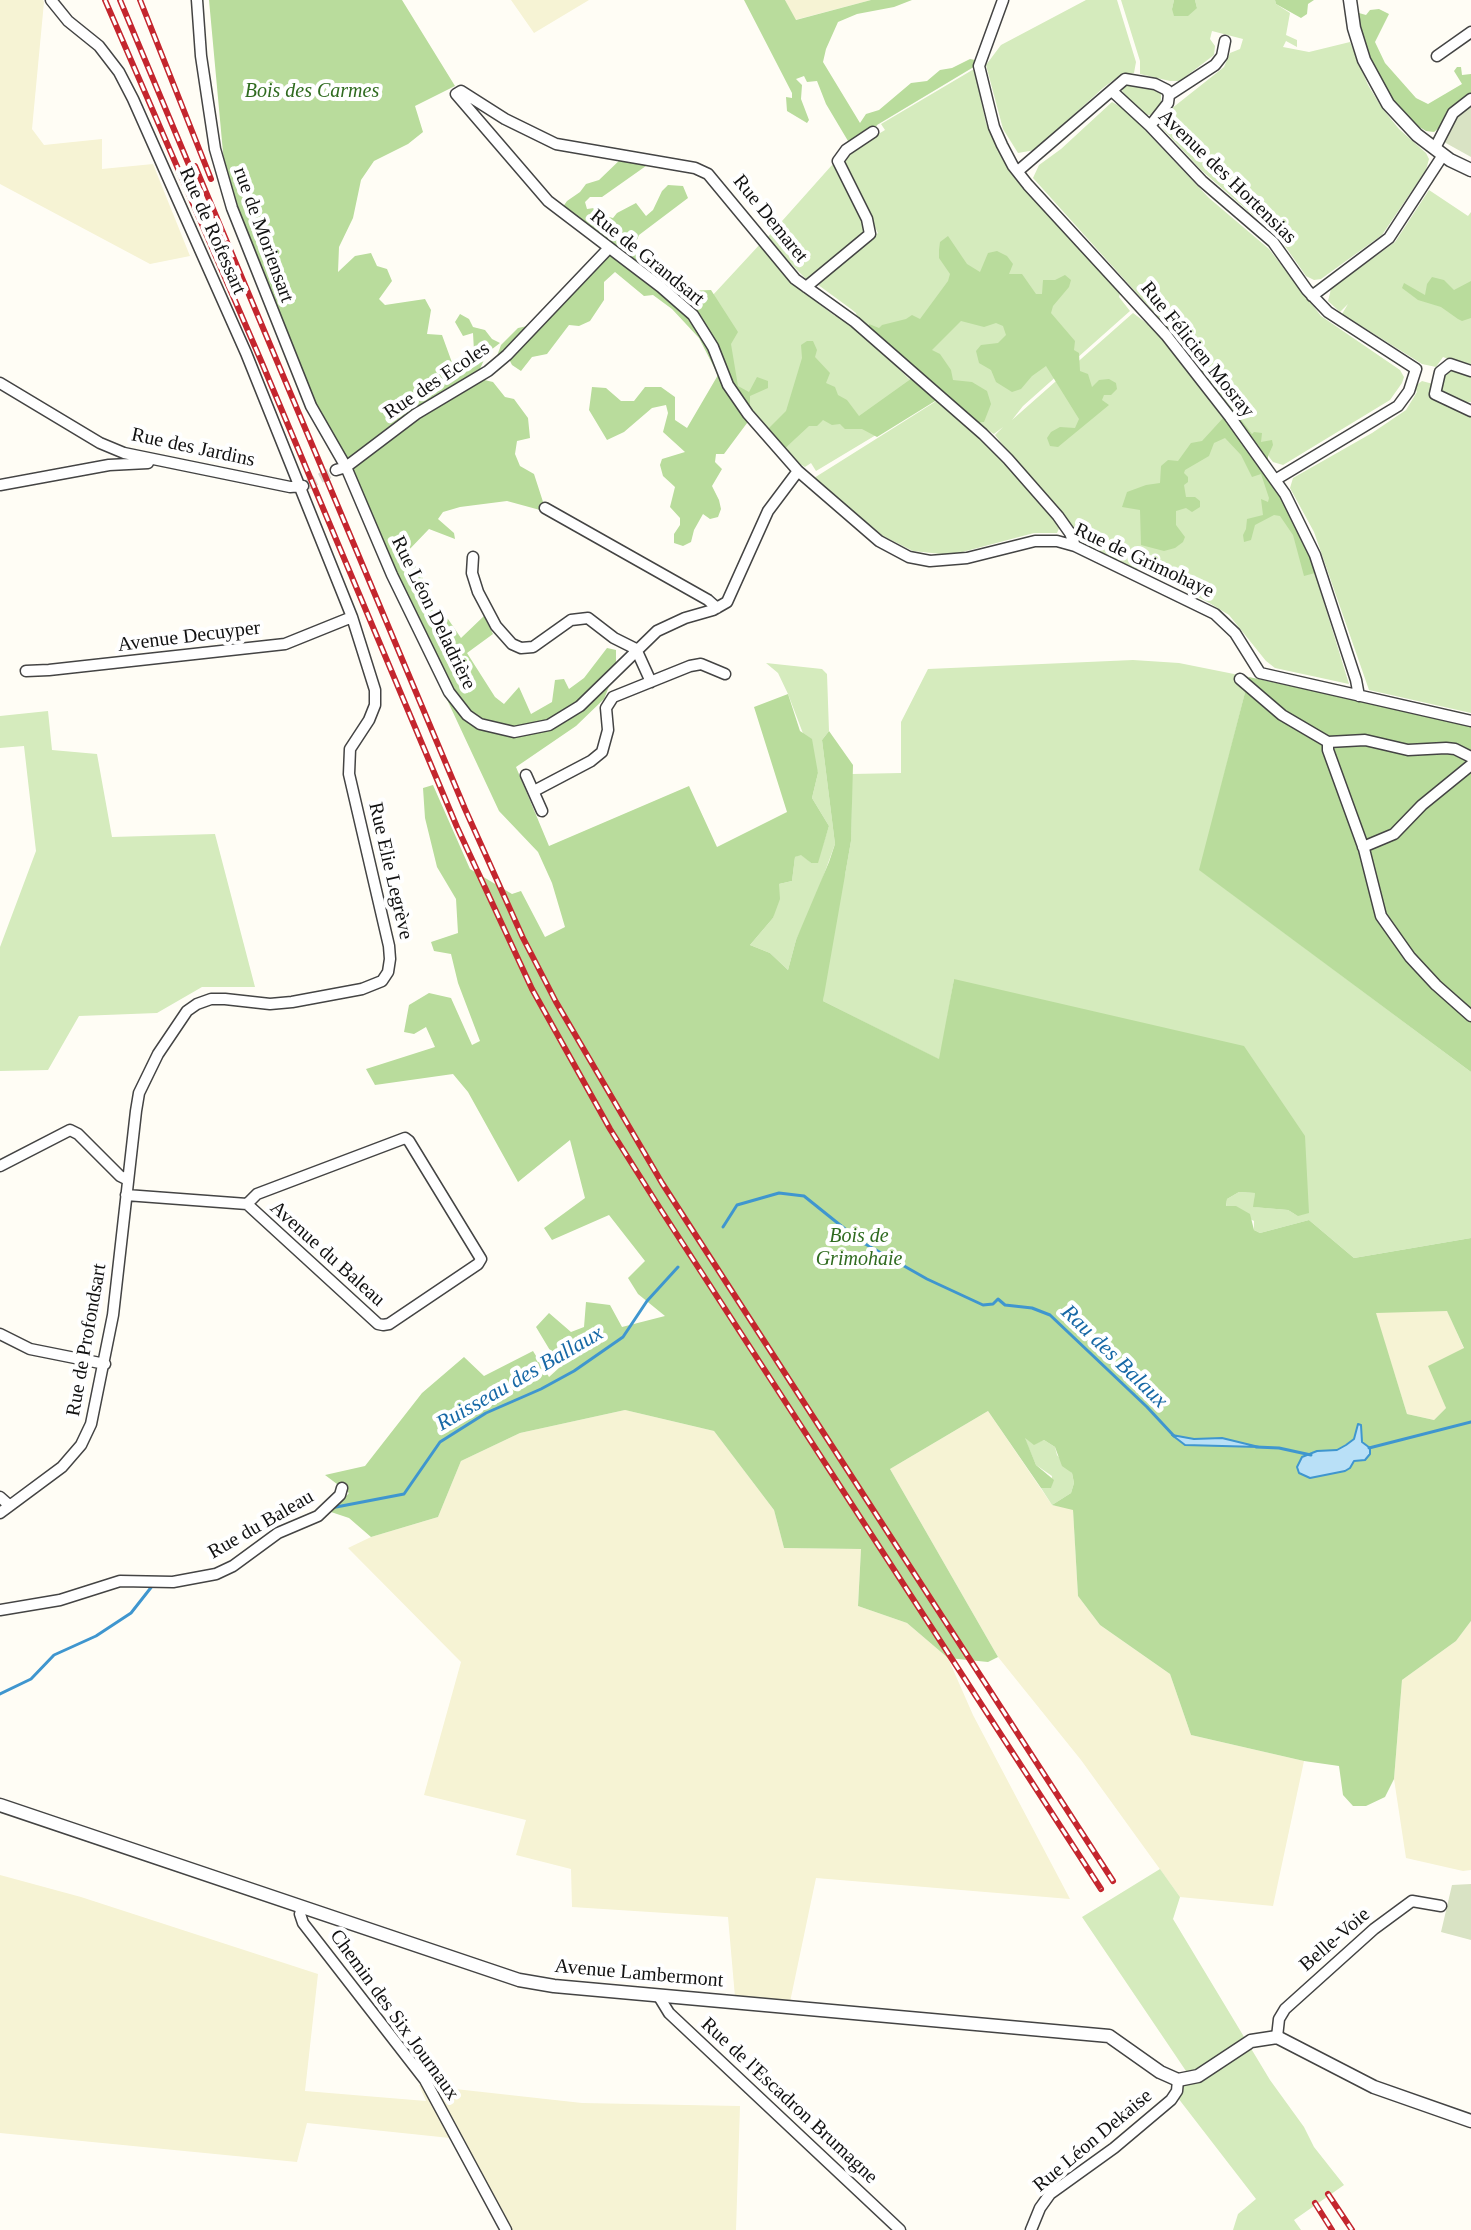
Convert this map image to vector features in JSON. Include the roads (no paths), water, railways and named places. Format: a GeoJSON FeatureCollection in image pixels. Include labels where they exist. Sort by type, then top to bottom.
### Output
{"type":"FeatureCollection","features":[{"type":"Feature","properties":{"kind":"street","name":"Rue de Rofessart"},"geometry":{"type":"LineString","coordinates":[[51,0],[68,21],[99,46],[119,72],[133,99],[304,486],[305,499]]}},
{"type":"Feature","properties":{"kind":"street","name":"rue de Moriensart"},"geometry":{"type":"LineString","coordinates":[[197,0],[201,56],[222,181],[311,406],[341,468]]}},
{"type":"Feature","properties":{"kind":"street","name":"Rue Félicien Mosray"},"geometry":{"type":"LineString","coordinates":[[1003,0],[979,66],[994,127],[1018,171],[1166,335],[1275,480],[1315,555],[1359,696]]}},
{"type":"Feature","properties":{"kind":"street"},"geometry":{"type":"LineString","coordinates":[[1350,0],[1354,28],[1371,76],[1388,104],[1403,122],[1439,152],[1471,170]]}},
{"type":"Feature","properties":{"kind":"street"},"geometry":{"type":"LineString","coordinates":[[1437,56],[1471,32]]}},
{"type":"Feature","properties":{"kind":"street"},"geometry":{"type":"LineString","coordinates":[[1169,95],[1217,64],[1225,41]]}},
{"type":"Feature","properties":{"kind":"street"},"geometry":{"type":"LineString","coordinates":[[1018,171],[1122,81],[1131,78],[1165,88],[1169,95],[1168,103],[1150,126]]}},
{"type":"Feature","properties":{"kind":"street","name":"Avenue des Hortensias"},"geometry":{"type":"LineString","coordinates":[[1112,91],[1150,126],[1191,171],[1273,242],[1312,296],[1328,312],[1416,369],[1437,377]]}},
{"type":"Feature","properties":{"kind":"street","name":"Rue de Grandsart"},"geometry":{"type":"LineString","coordinates":[[463,92],[456,94],[458,98],[536,188],[565,215],[633,265],[693,315],[713,347],[730,390],[798,471]]}},
{"type":"Feature","properties":{"kind":"street","name":"Rue Demaret"},"geometry":{"type":"LineString","coordinates":[[463,92],[505,119],[556,144],[704,172],[737,205],[791,274],[846,315],[986,436],[1067,528],[1075,546]]}},
{"type":"Feature","properties":{"kind":"street"},"geometry":{"type":"LineString","coordinates":[[1312,296],[1389,238],[1439,152],[1453,113],[1471,99]]}},
{"type":"Feature","properties":{"kind":"street"},"geometry":{"type":"LineString","coordinates":[[806,287],[870,234],[869,223],[838,161],[846,150],[873,132]]}},
{"type":"Feature","properties":{"kind":"street","name":"Rue des Ecoles"},"geometry":{"type":"LineString","coordinates":[[341,468],[416,414],[488,371],[608,249]]}},
{"type":"Feature","properties":{"kind":"street"},"geometry":{"type":"LineString","coordinates":[[1471,371],[1450,364],[1442,369],[1437,377],[1436,397],[1471,411]]}},
{"type":"Feature","properties":{"kind":"street"},"geometry":{"type":"LineString","coordinates":[[1275,480],[1398,406],[1409,391],[1416,369]]}},
{"type":"Feature","properties":{"kind":"street","name":"Rue des Jardins"},"geometry":{"type":"LineString","coordinates":[[0,383],[100,443],[124,453],[290,487],[304,486]]}},
{"type":"Feature","properties":{"kind":"street"},"geometry":{"type":"LineString","coordinates":[[0,485],[109,465],[163,463]]}},
{"type":"Feature","properties":{"kind":"street","name":"Rue Léon Deladrière"},"geometry":{"type":"LineString","coordinates":[[341,468],[449,692],[467,715],[480,724],[514,732],[530,731],[557,721],[580,706],[636,649],[667,626],[717,608]]}},
{"type":"Feature","properties":{"kind":"street"},"geometry":{"type":"LineString","coordinates":[[545,508],[717,608],[730,598],[774,501],[798,471]]}},
{"type":"Feature","properties":{"kind":"street","name":"Rue de Grimohaye"},"geometry":{"type":"LineString","coordinates":[[798,471],[879,541],[909,557],[930,561],[949,560],[1035,541],[1075,546],[1215,614],[1235,633],[1260,673],[1471,721]]}},
{"type":"Feature","properties":{"kind":"street","name":"Rue Elie Legrève"},"geometry":{"type":"LineString","coordinates":[[122,1228],[139,1093],[158,1054],[187,1011],[211,999],[281,1003],[362,989],[374,986],[388,972],[389,946],[349,774],[350,749],[369,720],[375,705],[375,690],[352,617],[305,499]]}},
{"type":"Feature","properties":{"kind":"street"},"geometry":{"type":"LineString","coordinates":[[1061,542],[1067,528]]}},
{"type":"Feature","properties":{"kind":"street"},"geometry":{"type":"LineString","coordinates":[[473,557],[472,573],[480,598],[496,626],[512,644],[521,648],[533,647],[571,620],[581,617],[591,620],[614,638],[636,649],[651,682]]}},
{"type":"Feature","properties":{"kind":"street","name":"Avenue Decuyper"},"geometry":{"type":"LineString","coordinates":[[26,671],[285,644],[352,617]]}},
{"type":"Feature","properties":{"kind":"street"},"geometry":{"type":"LineString","coordinates":[[534,791],[602,752],[608,730],[606,708],[613,697],[690,666],[701,664],[725,674]]}},
{"type":"Feature","properties":{"kind":"street"},"geometry":{"type":"LineString","coordinates":[[1240,679],[1282,715],[1328,742],[1365,740],[1408,750],[1446,748],[1471,757]]}},
{"type":"Feature","properties":{"kind":"street"},"geometry":{"type":"LineString","coordinates":[[1328,742],[1332,764],[1363,847],[1381,916],[1410,957],[1471,1016]]}},
{"type":"Feature","properties":{"kind":"street"},"geometry":{"type":"LineString","coordinates":[[1363,847],[1394,834],[1422,805],[1471,765]]}},
{"type":"Feature","properties":{"kind":"street"},"geometry":{"type":"LineString","coordinates":[[526,775],[542,811]]}},
{"type":"Feature","properties":{"kind":"street"},"geometry":{"type":"LineString","coordinates":[[0,1166],[70,1130],[128,1180]]}},
{"type":"Feature","properties":{"kind":"street","name":"Avenue du Baleau"},"geometry":{"type":"LineString","coordinates":[[126,1195],[247,1204],[378,1324],[389,1324],[481,1259],[405,1138],[257,1194],[247,1204]]}},
{"type":"Feature","properties":{"kind":"street","name":"Rue de Profondsart"},"geometry":{"type":"LineString","coordinates":[[0,1513],[57,1472],[86,1438],[105,1364],[122,1228]]}},
{"type":"Feature","properties":{"kind":"street"},"geometry":{"type":"LineString","coordinates":[[0,1334],[30,1349],[105,1364]]}},
{"type":"Feature","properties":{"kind":"street","name":"Rue du Baleau"},"geometry":{"type":"LineString","coordinates":[[0,1610],[60,1600],[120,1581],[173,1582],[216,1574],[233,1566],[278,1533],[318,1516],[340,1495],[342,1488]]}},
{"type":"Feature","properties":{"kind":"street"},"geometry":{"type":"LineString","coordinates":[[0,1497],[9,1505]]}},
{"type":"Feature","properties":{"kind":"street","name":"Avenue Lambermont"},"geometry":{"type":"LineString","coordinates":[[0,1805],[519,1980],[554,1986],[1109,2036],[1160,2072],[1178,2080]]}},
{"type":"Feature","properties":{"kind":"street","name":"Belle-Voie"},"geometry":{"type":"LineString","coordinates":[[1277,2037],[1279,2019],[1285,2009],[1374,1929],[1412,1901],[1441,1906]]}},
{"type":"Feature","properties":{"kind":"street","name":"Chemin des Six Journaux"},"geometry":{"type":"LineString","coordinates":[[302,1907],[301,1919],[429,2088],[506,2230]]}},
{"type":"Feature","properties":{"kind":"street","name":"Rue de l'Escadron Brumagne"},"geometry":{"type":"LineString","coordinates":[[658,1995],[669,2013],[900,2230]]}},
{"type":"Feature","properties":{"kind":"street"},"geometry":{"type":"LineString","coordinates":[[1178,2080],[1198,2076],[1251,2041],[1277,2037],[1374,2087],[1471,2121]]}},
{"type":"Feature","properties":{"kind":"street","name":"Rue Léon Dekaise"},"geometry":{"type":"LineString","coordinates":[[1031,2230],[1050,2194],[1114,2148],[1171,2100],[1177,2091],[1178,2080]]}},
{"type":"Feature","properties":{"kind":"water"},"geometry":{"type":"Polygon","coordinates":[[[1358,1424],[1361,1425],[1362,1442],[1370,1448],[1365,1460],[1354,1461],[1345,1471],[1310,1478],[1299,1473],[1297,1467],[1302,1457],[1317,1451],[1337,1450],[1346,1445],[1354,1439],[1358,1424]]]}},
{"type":"Feature","properties":{"kind":"water"},"geometry":{"type":"Polygon","coordinates":[[[1172,1435],[1194,1439],[1222,1438],[1259,1447],[1185,1445],[1172,1435]]]}},
{"type":"Feature","properties":{"kind":"waterway","name":"Rau des Balaux"},"geometry":{"type":"LineString","coordinates":[[723,1227],[737,1205],[779,1193],[804,1196],[860,1241],[927,1279],[983,1305],[993,1304],[998,1299],[1005,1305],[1032,1308],[1050,1315],[1174,1436]]}},
{"type":"Feature","properties":{"kind":"waterway","name":"Ruisseau des Ballaux"},"geometry":{"type":"LineString","coordinates":[[331,1508],[404,1494],[440,1442],[486,1413],[574,1371],[623,1337],[647,1301],[678,1267]]}},
{"type":"Feature","properties":{"kind":"waterway","name":"Rau des Balaux"},"geometry":{"type":"LineString","coordinates":[[1369,1448],[1471,1422]]}},
{"type":"Feature","properties":{"kind":"waterway","name":"Rau des Balaux"},"geometry":{"type":"LineString","coordinates":[[1256,1447],[1311,1455]]}},
{"type":"Feature","properties":{"kind":"waterway","name":"Ruisseau des Ballaux"},"geometry":{"type":"LineString","coordinates":[[234,1570],[254,1556]]}},
{"type":"Feature","properties":{"kind":"waterway","name":"Ruisseau des Ballaux"},"geometry":{"type":"LineString","coordinates":[[0,1694],[31,1679],[54,1655],[96,1636],[131,1613],[153,1585]]}},
{"type":"Feature","properties":{"kind":"tunnel"},"geometry":{"type":"LineString","coordinates":[[307,485],[336,470]]}},
{"type":"Feature","properties":{"kind":"railway"},"geometry":{"type":"LineString","coordinates":[[105,0],[457,827],[532,989],[610,1129],[661,1210],[1101,1889]]}},
{"type":"Feature","properties":{"kind":"railway"},"geometry":{"type":"LineString","coordinates":[[120,0],[194,177]]}},
{"type":"Feature","properties":{"kind":"railway"},"geometry":{"type":"LineString","coordinates":[[140,0],[211,179]]}},
{"type":"Feature","properties":{"kind":"railway"},"geometry":{"type":"LineString","coordinates":[[195,166],[465,809],[523,938],[556,1002],[662,1183],[1113,1881]]}},
{"type":"Feature","properties":{"kind":"railway"},"geometry":{"type":"LineString","coordinates":[[1328,2194],[1352,2230]]}},
{"type":"Feature","properties":{"kind":"railway"},"geometry":{"type":"LineString","coordinates":[[1315,2203],[1332,2230]]}},
{"type":"Feature","properties":{"kind":"park label","name":"Bois des Carmes"},"geometry":{"type":"Point","coordinates":[312,92]}},
{"type":"Feature","properties":{"kind":"park label","name":"Bois de Grimohaie"},"geometry":{"type":"Point","coordinates":[859,1248]}}]}
